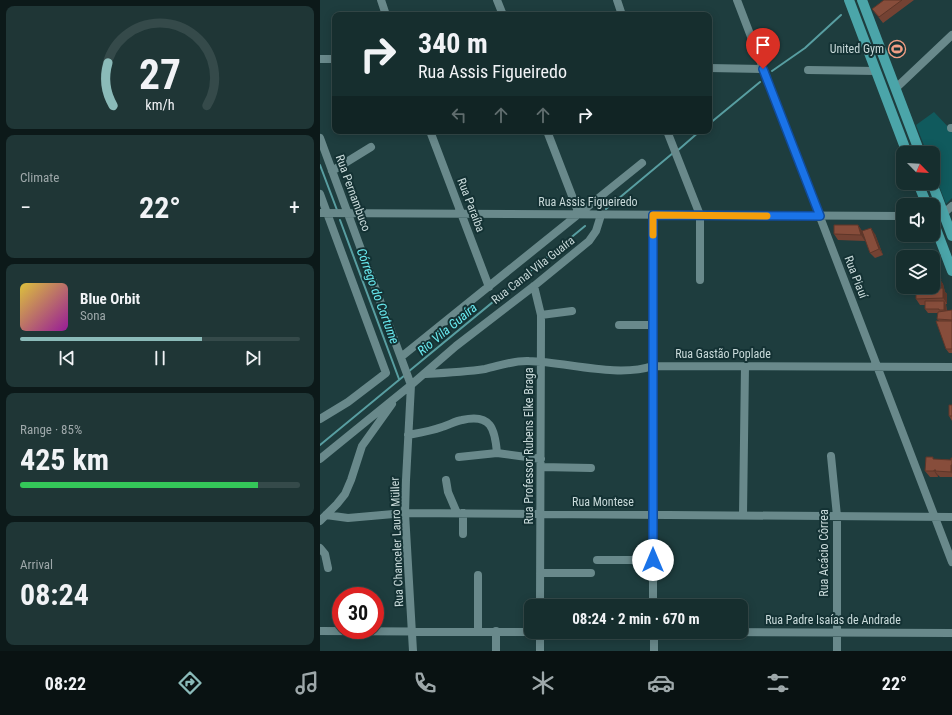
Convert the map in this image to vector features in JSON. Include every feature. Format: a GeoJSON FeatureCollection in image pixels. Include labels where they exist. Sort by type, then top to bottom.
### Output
{"type":"FeatureCollection","features":[{"type":"Feature","properties":{"kind":"main road"},"geometry":{"type":"LineString","coordinates":[[849,0],[904,146]]}},
{"type":"Feature","properties":{"kind":"main road"},"geometry":{"type":"LineString","coordinates":[[862,0],[917,146]]}},
{"type":"Feature","properties":{"kind":"main road"},"geometry":{"type":"LineString","coordinates":[[857,23],[869,18]]}},
{"type":"Feature","properties":{"kind":"main road"},"geometry":{"type":"LineString","coordinates":[[934,190],[952,236]]}},
{"type":"Feature","properties":{"kind":"main road"},"geometry":{"type":"LineString","coordinates":[[940,240],[952,271]]}},
{"type":"Feature","properties":{"kind":"street"},"geometry":{"type":"LineString","coordinates":[[380,0],[385,12]]}},
{"type":"Feature","properties":{"kind":"street"},"geometry":{"type":"LineString","coordinates":[[498,0],[502,12]]}},
{"type":"Feature","properties":{"kind":"street"},"geometry":{"type":"LineString","coordinates":[[617,0],[621,12]]}},
{"type":"Feature","properties":{"kind":"street","name":"Rua Piauí"},"geometry":{"type":"LineString","coordinates":[[737,0],[952,562]]}},
{"type":"Feature","properties":{"kind":"street"},"geometry":{"type":"LineString","coordinates":[[896,88],[952,35]]}},
{"type":"Feature","properties":{"kind":"street"},"geometry":{"type":"LineString","coordinates":[[320,59],[332,59]]}},
{"type":"Feature","properties":{"kind":"street"},"geometry":{"type":"LineString","coordinates":[[712,68],[763,69]]}},
{"type":"Feature","properties":{"kind":"street"},"geometry":{"type":"LineString","coordinates":[[808,70],[876,71]]}},
{"type":"Feature","properties":{"kind":"street","name":"Rua Paraíba"},"geometry":{"type":"LineString","coordinates":[[431,134],[489,287]]}},
{"type":"Feature","properties":{"kind":"street"},"geometry":{"type":"LineString","coordinates":[[548,134],[578,214]]}},
{"type":"Feature","properties":{"kind":"street"},"geometry":{"type":"LineString","coordinates":[[667,134],[700,215],[700,280]]}},
{"type":"Feature","properties":{"kind":"street","name":"Rua Pernambuco"},"geometry":{"type":"LineString","coordinates":[[320,138],[410,381]]}},
{"type":"Feature","properties":{"kind":"street"},"geometry":{"type":"LineString","coordinates":[[332,170],[371,147]]}},
{"type":"Feature","properties":{"kind":"street","name":"Rua Canal Vila Guaíra"},"geometry":{"type":"LineString","coordinates":[[402,357],[642,163]]}},
{"type":"Feature","properties":{"kind":"street"},"geometry":{"type":"LineString","coordinates":[[320,194],[323,213],[386,373],[348,402],[320,419]]}},
{"type":"Feature","properties":{"kind":"street"},"geometry":{"type":"LineString","coordinates":[[943,214],[952,206]]}},
{"type":"Feature","properties":{"kind":"street","name":"Rua Assis Figueiredo"},"geometry":{"type":"LineString","coordinates":[[323,213],[896,216]]}},
{"type":"Feature","properties":{"kind":"street","name":"Rua Canal Vila Guaíra"},"geometry":{"type":"LineString","coordinates":[[320,459],[398,396],[410,381],[424,374],[486,321],[534,286],[589,241],[596,231],[601,214]]}},
{"type":"Feature","properties":{"kind":"street"},"geometry":{"type":"LineString","coordinates":[[653,215],[654,599]]}},
{"type":"Feature","properties":{"kind":"street","name":"Rua Professor Rubens Elke Braga"},"geometry":{"type":"LineString","coordinates":[[534,286],[541,314],[540,599]]}},
{"type":"Feature","properties":{"kind":"street"},"geometry":{"type":"LineString","coordinates":[[541,314],[572,311]]}},
{"type":"Feature","properties":{"kind":"street"},"geometry":{"type":"LineString","coordinates":[[619,325],[653,325]]}},
{"type":"Feature","properties":{"kind":"street","name":"Rua Gastão Poplade"},"geometry":{"type":"LineString","coordinates":[[424,374],[473,370],[521,361],[618,370],[640,370],[653,366],[952,368]]}},
{"type":"Feature","properties":{"kind":"street"},"geometry":{"type":"LineString","coordinates":[[743,515],[745,366]]}},
{"type":"Feature","properties":{"kind":"street","name":"Rua Chanceler Lauro Müller"},"geometry":{"type":"LineString","coordinates":[[410,381],[405,513],[413,651]]}},
{"type":"Feature","properties":{"kind":"street"},"geometry":{"type":"LineString","coordinates":[[320,521],[341,499],[348,488],[362,446],[398,396]]}},
{"type":"Feature","properties":{"kind":"street"},"geometry":{"type":"LineString","coordinates":[[408,435],[437,429],[470,418],[485,420],[495,432],[497,453]]}},
{"type":"Feature","properties":{"kind":"street"},"geometry":{"type":"LineString","coordinates":[[459,457],[497,453],[541,463],[591,468]]}},
{"type":"Feature","properties":{"kind":"street","name":"Rua Acácio Côrrea"},"geometry":{"type":"LineString","coordinates":[[831,456],[837,516],[837,651]]}},
{"type":"Feature","properties":{"kind":"street"},"geometry":{"type":"LineString","coordinates":[[446,480],[448,492],[460,513],[463,534]]}},
{"type":"Feature","properties":{"kind":"street","name":"Rua Montese"},"geometry":{"type":"LineString","coordinates":[[326,515],[348,518],[405,513],[952,517]]}},
{"type":"Feature","properties":{"kind":"street"},"geometry":{"type":"LineString","coordinates":[[320,548],[325,554],[328,568]]}},
{"type":"Feature","properties":{"kind":"street"},"geometry":{"type":"LineString","coordinates":[[597,560],[653,560]]}},
{"type":"Feature","properties":{"kind":"street"},"geometry":{"type":"LineString","coordinates":[[540,573],[591,573]]}},
{"type":"Feature","properties":{"kind":"street"},"geometry":{"type":"LineString","coordinates":[[478,575],[478,631]]}},
{"type":"Feature","properties":{"kind":"street"},"geometry":{"type":"LineString","coordinates":[[320,631],[524,632]]}},
{"type":"Feature","properties":{"kind":"street"},"geometry":{"type":"LineString","coordinates":[[496,632],[496,651]]}},
{"type":"Feature","properties":{"kind":"street","name":"Rua Padre Isaías de Andrade"},"geometry":{"type":"LineString","coordinates":[[748,632],[952,633]]}},
{"type":"Feature","properties":{"kind":"street"},"geometry":{"type":"LineString","coordinates":[[540,639],[540,651]]}},
{"type":"Feature","properties":{"kind":"street"},"geometry":{"type":"LineString","coordinates":[[654,639],[654,651]]}},
{"type":"Feature","properties":{"kind":"shaded area"},"geometry":{"type":"Polygon","coordinates":[[[934,112],[952,131],[952,198],[946,204],[940,188],[940,146],[924,146],[916,125],[934,112]]]}},
{"type":"Feature","properties":{"kind":"building"},"geometry":{"type":"Polygon","coordinates":[[[884,0],[902,0],[879,17],[872,9],[884,0]]]}},
{"type":"Feature","properties":{"kind":"building"},"geometry":{"type":"Polygon","coordinates":[[[834,225],[858,225],[861,235],[834,234],[834,225]]]}},
{"type":"Feature","properties":{"kind":"building"},"geometry":{"type":"Polygon","coordinates":[[[871,228],[879,249],[870,253],[862,231],[871,228]]]}},
{"type":"Feature","properties":{"kind":"building"},"geometry":{"type":"Polygon","coordinates":[[[940,288],[943,288],[943,298],[916,299],[916,294],[940,294],[940,288]]]}},
{"type":"Feature","properties":{"kind":"building"},"geometry":{"type":"Polygon","coordinates":[[[925,301],[944,301],[944,310],[925,309],[925,301]]]}},
{"type":"Feature","properties":{"kind":"building"},"geometry":{"type":"Polygon","coordinates":[[[952,310],[952,320],[937,319],[938,312],[952,310]]]}},
{"type":"Feature","properties":{"kind":"building"},"geometry":{"type":"Polygon","coordinates":[[[936,321],[952,321],[952,349],[946,349],[936,321]]]}},
{"type":"Feature","properties":{"kind":"building"},"geometry":{"type":"Polygon","coordinates":[[[949,405],[952,405],[952,416],[949,416],[949,405]]]}},
{"type":"Feature","properties":{"kind":"building"},"geometry":{"type":"Polygon","coordinates":[[[926,457],[951,460],[952,458],[951,472],[935,471],[936,470],[925,471],[926,457]]]}},
{"type":"Feature","properties":{"kind":"waterway","name":"Rio Vila Guaíra"},"geometry":{"type":"LineString","coordinates":[[772,71],[805,48],[841,15]]}},
{"type":"Feature","properties":{"kind":"waterway","name":"Rio Vila Guaíra"},"geometry":{"type":"LineString","coordinates":[[712,122],[760,82]]}},
{"type":"Feature","properties":{"kind":"waterway","name":"Rio Vila Guaíra"},"geometry":{"type":"LineString","coordinates":[[677,151],[697,134]]}},
{"type":"Feature","properties":{"kind":"waterway","name":"Rio Vila Guaíra"},"geometry":{"type":"LineString","coordinates":[[606,209],[673,153]]}},
{"type":"Feature","properties":{"kind":"waterway","name":"Córrego do Cortume"},"geometry":{"type":"LineString","coordinates":[[320,165],[337,210]]}},
{"type":"Feature","properties":{"kind":"waterway","name":"Córrego do Cortume"},"geometry":{"type":"LineString","coordinates":[[340,220],[399,379]]}},
{"type":"Feature","properties":{"kind":"waterway","name":"Rio Vila Guaíra"},"geometry":{"type":"LineString","coordinates":[[408,372],[585,226]]}},
{"type":"Feature","properties":{"kind":"waterway","name":"Rio Vila Guaíra"},"geometry":{"type":"LineString","coordinates":[[320,445],[405,375]]}},
{"type":"Feature","properties":{"kind":"slow traffic"},"geometry":{"type":"LineString","coordinates":[[653,235],[653,215],[767,216]]}},
{"type":"Feature","properties":{"kind":"place","name":"United Gym"},"geometry":{"type":"Point","coordinates":[897,49]}},
{"type":"Feature","properties":{"kind":"route"},"geometry":{"type":"LineString","coordinates":[[653,560],[653,215],[820,216],[763,69]]}}]}
